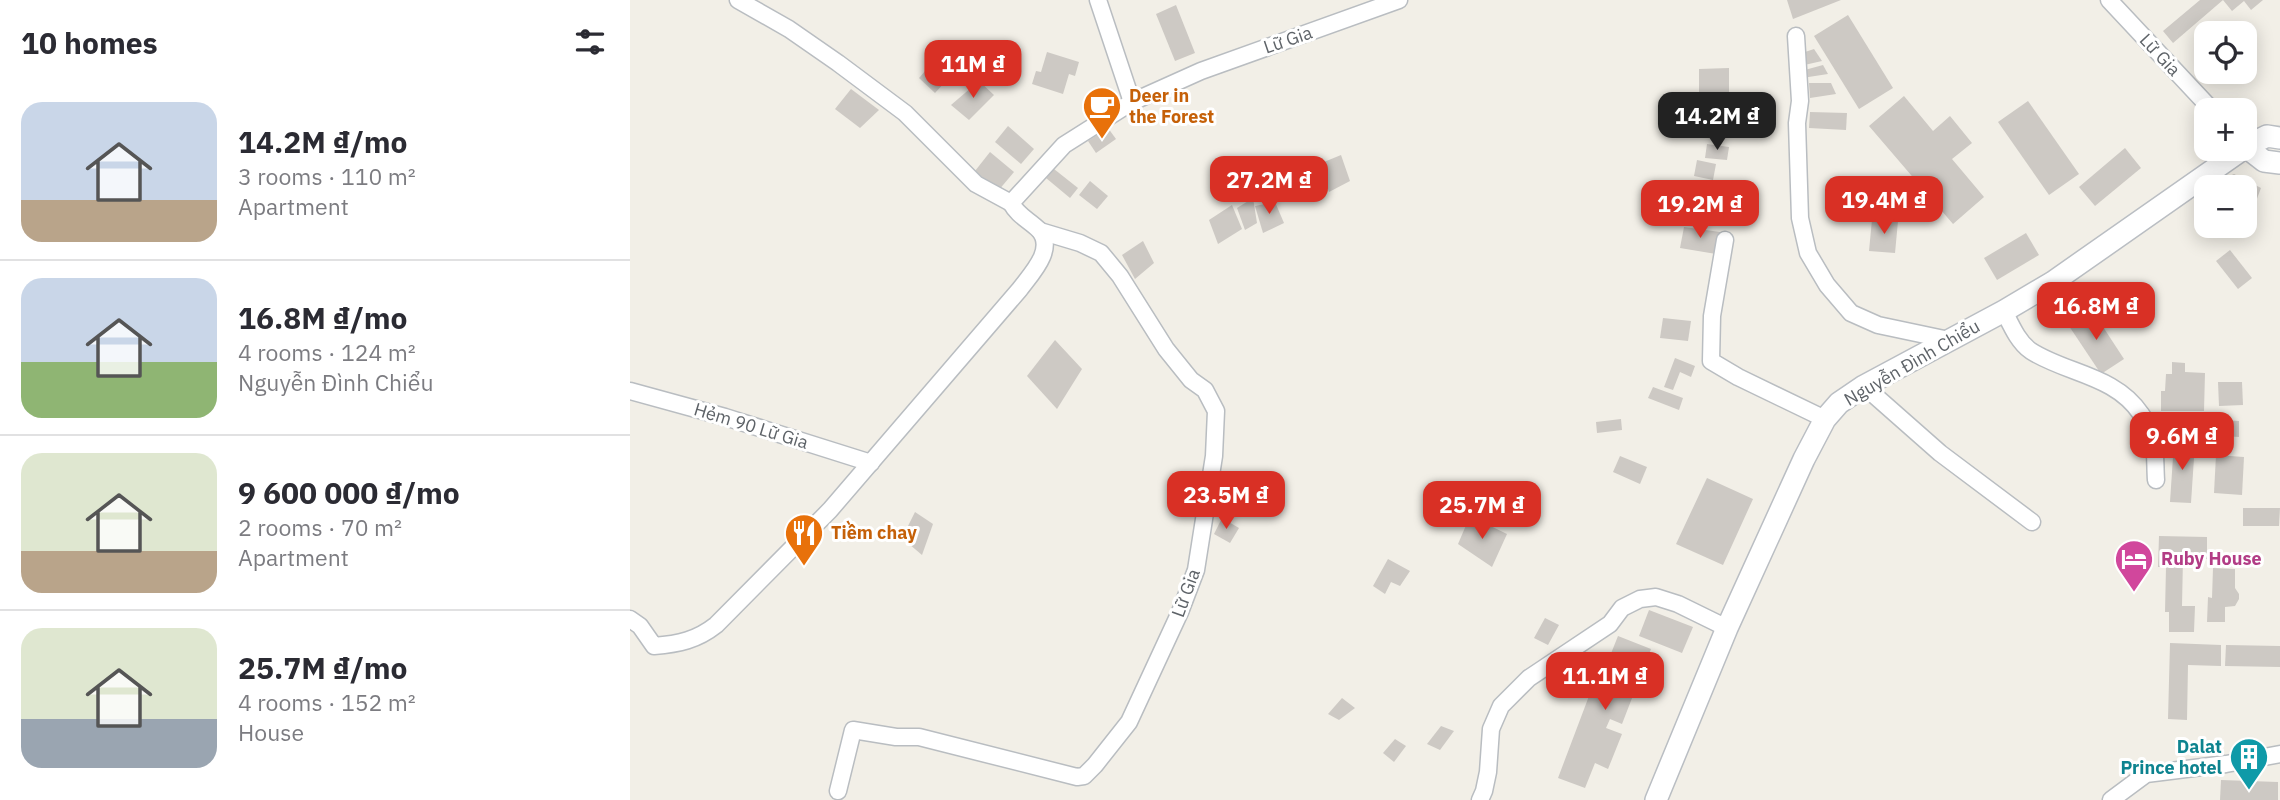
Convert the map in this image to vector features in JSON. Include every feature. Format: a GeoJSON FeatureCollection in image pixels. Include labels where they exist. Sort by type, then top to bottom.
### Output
{"type":"FeatureCollection","features":[{"type":"Feature","properties":{"kind":"main road","name":"Nguyễn Đình Chiểu"},"geometry":{"type":"LineString","coordinates":[[2257,141],[2267,136],[2280,138]]}},
{"type":"Feature","properties":{"kind":"main road"},"geometry":{"type":"LineString","coordinates":[[2257,156],[2264,161],[2280,163]]}},
{"type":"Feature","properties":{"kind":"main road","name":"Nguyễn Đình Chiểu"},"geometry":{"type":"LineString","coordinates":[[1656,800],[1727,628],[1804,459],[1825,419],[1839,403],[1864,386],[2004,312],[2053,282],[2225,161]]}},
{"type":"Feature","properties":{"kind":"street"},"geometry":{"type":"LineString","coordinates":[[738,0],[770,17],[838,63],[905,113],[976,184],[1011,203]]}},
{"type":"Feature","properties":{"kind":"street"},"geometry":{"type":"LineString","coordinates":[[1098,0],[1132,102]]}},
{"type":"Feature","properties":{"kind":"street","name":"Lữ Gia"},"geometry":{"type":"LineString","coordinates":[[838,791],[853,730],[896,737],[919,737],[1077,777],[1084,776],[1129,722],[1142,698],[1196,570],[1214,456],[1216,411],[1212,399],[1191,380],[1166,349],[1120,276],[1101,253],[1080,243],[1040,231],[1015,211],[1011,203],[1064,145],[1132,102],[1201,71],[1399,0]]}},
{"type":"Feature","properties":{"kind":"street","name":"Lữ Gia"},"geometry":{"type":"LineString","coordinates":[[2109,0],[2201,98]]}},
{"type":"Feature","properties":{"kind":"street"},"geometry":{"type":"LineString","coordinates":[[1796,36],[1800,101],[1797,123],[1800,218],[1808,253],[1827,285],[1851,313],[1878,325],[1949,340]]}},
{"type":"Feature","properties":{"kind":"street"},"geometry":{"type":"LineString","coordinates":[[630,619],[640,626],[654,646],[701,637],[716,625],[830,510],[1028,279],[1044,249],[1040,231]]}},
{"type":"Feature","properties":{"kind":"street"},"geometry":{"type":"LineString","coordinates":[[1725,240],[1712,316],[1711,361],[1825,419]]}},
{"type":"Feature","properties":{"kind":"street"},"geometry":{"type":"LineString","coordinates":[[2004,312],[2015,334],[2029,350],[2118,390],[2135,405],[2154,439],[2156,480]]}},
{"type":"Feature","properties":{"kind":"street"},"geometry":{"type":"LineString","coordinates":[[1864,386],[1940,453],[2032,522]]}},
{"type":"Feature","properties":{"kind":"street","name":"Hẻm 90 Lữ Gia"},"geometry":{"type":"LineString","coordinates":[[630,391],[715,414],[871,463]]}},
{"type":"Feature","properties":{"kind":"street"},"geometry":{"type":"LineString","coordinates":[[1480,800],[1488,772],[1491,729],[1501,706],[1529,678],[1610,624],[1622,608],[1640,599],[1656,597],[1678,604],[1727,628]]}},
{"type":"Feature","properties":{"kind":"street"},"geometry":{"type":"LineString","coordinates":[[2111,800],[2146,774],[2280,754]]}},
{"type":"Feature","properties":{"kind":"building"},"geometry":{"type":"Polygon","coordinates":[[[1787,0],[1841,0],[1793,19],[1787,0]]]}},
{"type":"Feature","properties":{"kind":"building"},"geometry":{"type":"Polygon","coordinates":[[[2200,0],[2223,0],[2199,21],[2194,21],[2194,25],[2173,43],[2163,31],[2200,0]]]}},
{"type":"Feature","properties":{"kind":"building"},"geometry":{"type":"Polygon","coordinates":[[[2223,0],[2263,0],[2251,10],[2244,1],[2232,11],[2223,0]]]}},
{"type":"Feature","properties":{"kind":"building"},"geometry":{"type":"Polygon","coordinates":[[[1176,5],[1195,53],[1175,61],[1156,14],[1176,5]]]}},
{"type":"Feature","properties":{"kind":"building"},"geometry":{"type":"Polygon","coordinates":[[[1848,15],[1893,88],[1859,109],[1814,36],[1848,15]]]}},
{"type":"Feature","properties":{"kind":"building"},"geometry":{"type":"Polygon","coordinates":[[[1814,49],[1822,61],[1800,66],[1799,54],[1814,49]]]}},
{"type":"Feature","properties":{"kind":"building"},"geometry":{"type":"Polygon","coordinates":[[[1047,52],[1079,62],[1075,76],[1069,74],[1063,94],[1032,84],[1036,71],[1041,72],[1047,52]]]}},
{"type":"Feature","properties":{"kind":"building"},"geometry":{"type":"Polygon","coordinates":[[[939,55],[957,69],[935,93],[919,78],[939,55]]]}},
{"type":"Feature","properties":{"kind":"building"},"geometry":{"type":"Polygon","coordinates":[[[1823,65],[1828,74],[1802,78],[1801,71],[1823,65]]]}},
{"type":"Feature","properties":{"kind":"building"},"geometry":{"type":"Polygon","coordinates":[[[1729,68],[1729,92],[1699,92],[1699,69],[1729,68]]]}},
{"type":"Feature","properties":{"kind":"building"},"geometry":{"type":"Polygon","coordinates":[[[979,81],[994,95],[969,120],[951,105],[979,81]]]}},
{"type":"Feature","properties":{"kind":"building"},"geometry":{"type":"Polygon","coordinates":[[[1809,83],[1831,83],[1836,94],[1810,98],[1809,83]]]}},
{"type":"Feature","properties":{"kind":"building"},"geometry":{"type":"Polygon","coordinates":[[[851,89],[879,110],[860,128],[835,109],[851,89]]]}},
{"type":"Feature","properties":{"kind":"building"},"geometry":{"type":"Polygon","coordinates":[[[1904,96],[1933,131],[1950,116],[1972,143],[1952,159],[1984,197],[1953,224],[1869,126],[1904,96]]]}},
{"type":"Feature","properties":{"kind":"building"},"geometry":{"type":"Polygon","coordinates":[[[2028,101],[2079,174],[2049,195],[1998,122],[2028,101]]]}},
{"type":"Feature","properties":{"kind":"building"},"geometry":{"type":"Polygon","coordinates":[[[1810,112],[1847,113],[1846,130],[1809,128],[1810,112]]]}},
{"type":"Feature","properties":{"kind":"building"},"geometry":{"type":"Polygon","coordinates":[[[1008,126],[1034,149],[1021,164],[995,142],[1008,126]]]}},
{"type":"Feature","properties":{"kind":"building","name":"Deer in the Forest"},"geometry":{"type":"Polygon","coordinates":[[[1108,128],[1116,139],[1096,153],[1088,141],[1108,128]]]}},
{"type":"Feature","properties":{"kind":"building"},"geometry":{"type":"Polygon","coordinates":[[[1707,144],[1729,147],[1727,160],[1705,158],[1707,144]]]}},
{"type":"Feature","properties":{"kind":"building"},"geometry":{"type":"Polygon","coordinates":[[[2125,148],[2141,168],[2095,206],[2079,187],[2125,148]]]}},
{"type":"Feature","properties":{"kind":"building"},"geometry":{"type":"Polygon","coordinates":[[[990,152],[1014,172],[998,191],[975,171],[990,152]]]}},
{"type":"Feature","properties":{"kind":"building"},"geometry":{"type":"Polygon","coordinates":[[[1341,155],[1350,181],[1329,192],[1319,164],[1341,155]]]}},
{"type":"Feature","properties":{"kind":"building"},"geometry":{"type":"Polygon","coordinates":[[[1697,160],[1716,164],[1713,180],[1694,176],[1697,160]]]}},
{"type":"Feature","properties":{"kind":"building"},"geometry":{"type":"Polygon","coordinates":[[[1054,169],[1078,188],[1070,198],[1046,178],[1054,169]]]}},
{"type":"Feature","properties":{"kind":"building"},"geometry":{"type":"Polygon","coordinates":[[[1090,181],[1108,196],[1097,209],[1079,195],[1090,181]]]}},
{"type":"Feature","properties":{"kind":"building"},"geometry":{"type":"Polygon","coordinates":[[[1688,185],[1726,192],[1724,205],[1685,198],[1688,185]]]}},
{"type":"Feature","properties":{"kind":"building"},"geometry":{"type":"Polygon","coordinates":[[[1253,198],[1257,223],[1245,230],[1237,208],[1253,198]]]}},
{"type":"Feature","properties":{"kind":"building"},"geometry":{"type":"Polygon","coordinates":[[[1275,202],[1284,223],[1263,233],[1255,206],[1275,202]]]}},
{"type":"Feature","properties":{"kind":"building"},"geometry":{"type":"Polygon","coordinates":[[[1232,205],[1242,229],[1218,244],[1209,220],[1232,205]]]}},
{"type":"Feature","properties":{"kind":"building"},"geometry":{"type":"Polygon","coordinates":[[[1670,206],[1715,214],[1713,226],[1668,218],[1670,206]]]}},
{"type":"Feature","properties":{"kind":"building"},"geometry":{"type":"Polygon","coordinates":[[[1872,219],[1898,221],[1895,253],[1869,251],[1872,219]]]}},
{"type":"Feature","properties":{"kind":"building"},"geometry":{"type":"Polygon","coordinates":[[[1684,227],[1720,232],[1716,254],[1680,248],[1684,227]]]}},
{"type":"Feature","properties":{"kind":"building"},"geometry":{"type":"Polygon","coordinates":[[[2026,233],[2039,255],[1997,280],[1984,258],[2026,233]]]}},
{"type":"Feature","properties":{"kind":"building"},"geometry":{"type":"Polygon","coordinates":[[[1143,241],[1154,263],[1135,279],[1122,255],[1143,241]]]}},
{"type":"Feature","properties":{"kind":"building"},"geometry":{"type":"Polygon","coordinates":[[[2230,250],[2252,278],[2238,289],[2216,261],[2230,250]]]}},
{"type":"Feature","properties":{"kind":"building"},"geometry":{"type":"Polygon","coordinates":[[[2092,310],[2124,359],[2101,374],[2069,326],[2092,310]]]}},
{"type":"Feature","properties":{"kind":"building"},"geometry":{"type":"Polygon","coordinates":[[[1663,318],[1691,321],[1688,341],[1660,338],[1663,318]]]}},
{"type":"Feature","properties":{"kind":"building"},"geometry":{"type":"Polygon","coordinates":[[[1055,340],[1082,369],[1057,409],[1027,376],[1055,340]]]}},
{"type":"Feature","properties":{"kind":"building"},"geometry":{"type":"Polygon","coordinates":[[[1675,358],[1695,366],[1691,377],[1680,372],[1673,390],[1664,387],[1675,358]]]}},
{"type":"Feature","properties":{"kind":"building"},"geometry":{"type":"Polygon","coordinates":[[[2172,362],[2185,363],[2185,372],[2205,373],[2204,411],[2161,411],[2161,391],[2165,391],[2166,374],[2172,374],[2172,362]]]}},
{"type":"Feature","properties":{"kind":"building"},"geometry":{"type":"Polygon","coordinates":[[[2218,382],[2242,382],[2243,405],[2219,406],[2218,382]]]}},
{"type":"Feature","properties":{"kind":"building"},"geometry":{"type":"Polygon","coordinates":[[[1653,387],[1683,398],[1679,410],[1648,398],[1653,387]]]}},
{"type":"Feature","properties":{"kind":"building"},"geometry":{"type":"Polygon","coordinates":[[[2191,418],[2239,421],[2239,437],[2190,434],[2191,418]]]}},
{"type":"Feature","properties":{"kind":"building"},"geometry":{"type":"Polygon","coordinates":[[[1621,419],[1622,430],[1597,433],[1596,422],[1621,419]]]}},
{"type":"Feature","properties":{"kind":"building"},"geometry":{"type":"Polygon","coordinates":[[[2174,442],[2195,443],[2191,503],[2170,502],[2174,442]]]}},
{"type":"Feature","properties":{"kind":"building"},"geometry":{"type":"Polygon","coordinates":[[[2216,455],[2244,457],[2242,495],[2214,493],[2216,455]]]}},
{"type":"Feature","properties":{"kind":"building"},"geometry":{"type":"Polygon","coordinates":[[[1620,456],[1647,467],[1640,484],[1613,472],[1620,456]]]}},
{"type":"Feature","properties":{"kind":"building"},"geometry":{"type":"Polygon","coordinates":[[[1707,478],[1753,499],[1723,565],[1676,544],[1707,478]]]}},
{"type":"Feature","properties":{"kind":"building"},"geometry":{"type":"Polygon","coordinates":[[[2243,508],[2280,508],[2279,526],[2243,526],[2243,508]]]}},
{"type":"Feature","properties":{"kind":"building"},"geometry":{"type":"Polygon","coordinates":[[[915,512],[933,524],[922,555],[902,538],[915,512]]]}},
{"type":"Feature","properties":{"kind":"building"},"geometry":{"type":"Polygon","coordinates":[[[1470,516],[1507,534],[1492,567],[1458,544],[1470,516]]]}},
{"type":"Feature","properties":{"kind":"building"},"geometry":{"type":"Polygon","coordinates":[[[1222,518],[1239,528],[1230,543],[1214,534],[1222,518]]]}},
{"type":"Feature","properties":{"kind":"building"},"geometry":{"type":"Polygon","coordinates":[[[2159,536],[2207,537],[2207,559],[2183,558],[2182,606],[2195,606],[2194,632],[2169,632],[2169,612],[2165,612],[2166,567],[2158,567],[2159,536]]]}},
{"type":"Feature","properties":{"kind":"building"},"geometry":{"type":"Polygon","coordinates":[[[1388,559],[1410,571],[1400,586],[1391,582],[1385,594],[1373,586],[1388,559]]]}},
{"type":"Feature","properties":{"kind":"building"},"geometry":{"type":"Polygon","coordinates":[[[2213,568],[2235,569],[2235,588],[2239,599],[2235,606],[2225,607],[2225,622],[2207,622],[2208,597],[2212,598],[2213,568]]]}},
{"type":"Feature","properties":{"kind":"building"},"geometry":{"type":"Polygon","coordinates":[[[1649,610],[1693,627],[1682,653],[1639,636],[1649,610]]]}},
{"type":"Feature","properties":{"kind":"building"},"geometry":{"type":"Polygon","coordinates":[[[1545,618],[1559,625],[1548,645],[1534,638],[1545,618]]]}},
{"type":"Feature","properties":{"kind":"building"},"geometry":{"type":"Polygon","coordinates":[[[1618,636],[1651,649],[1622,724],[1610,719],[1606,728],[1622,734],[1608,769],[1595,763],[1585,788],[1558,778],[1603,659],[1608,661],[1618,636]]]}},
{"type":"Feature","properties":{"kind":"building"},"geometry":{"type":"Polygon","coordinates":[[[2170,643],[2221,645],[2221,666],[2188,665],[2187,720],[2168,719],[2170,643]]]}},
{"type":"Feature","properties":{"kind":"building"},"geometry":{"type":"Polygon","coordinates":[[[2226,645],[2280,646],[2280,667],[2225,666],[2226,645]]]}},
{"type":"Feature","properties":{"kind":"building"},"geometry":{"type":"Polygon","coordinates":[[[1342,698],[1355,708],[1339,720],[1328,714],[1342,698]]]}},
{"type":"Feature","properties":{"kind":"building"},"geometry":{"type":"Polygon","coordinates":[[[1441,726],[1454,731],[1440,750],[1427,744],[1441,726]]]}},
{"type":"Feature","properties":{"kind":"building"},"geometry":{"type":"Polygon","coordinates":[[[1395,739],[1406,746],[1394,762],[1383,753],[1395,739]]]}},
{"type":"Feature","properties":{"kind":"building","name":"Dalat Prince hotel"},"geometry":{"type":"Polygon","coordinates":[[[2221,780],[2278,782],[2278,800],[2220,800],[2221,780]]]}},
{"type":"Feature","properties":{"kind":"place","name":"Deer in the Forest"},"geometry":{"type":"Point","coordinates":[1102,140]}},
{"type":"Feature","properties":{"kind":"place","name":"Tiềm chay"},"geometry":{"type":"Point","coordinates":[804,567]}},
{"type":"Feature","properties":{"kind":"place","name":"Ruby House"},"geometry":{"type":"Point","coordinates":[2134,593]}},
{"type":"Feature","properties":{"kind":"place","name":"Dalat Prince hotel"},"geometry":{"type":"Point","coordinates":[2249,791]}}]}
